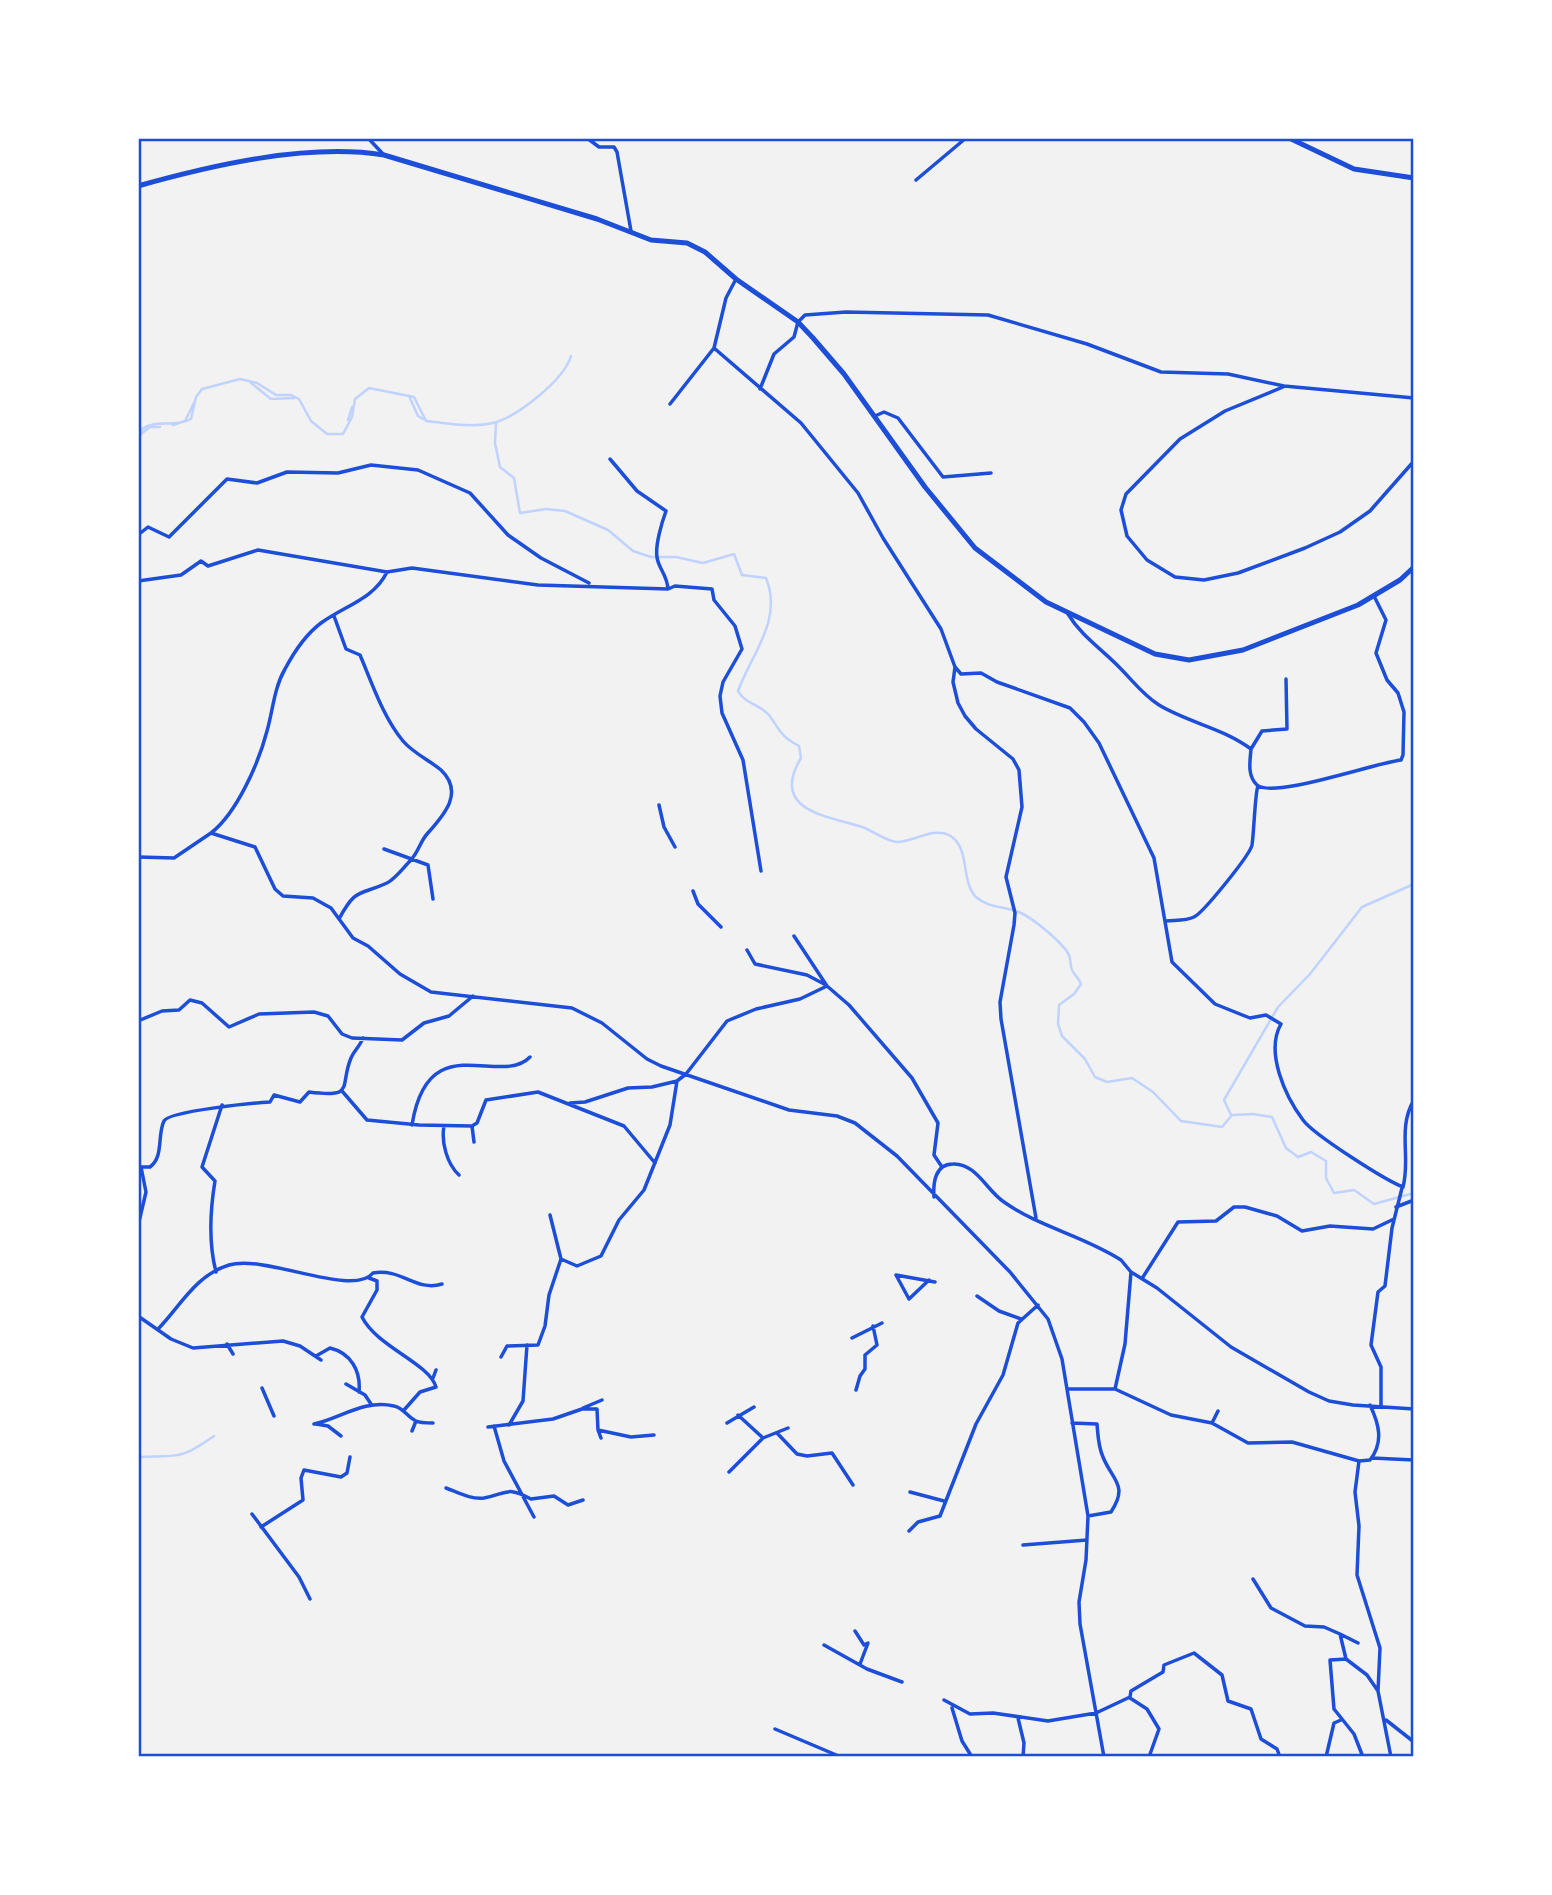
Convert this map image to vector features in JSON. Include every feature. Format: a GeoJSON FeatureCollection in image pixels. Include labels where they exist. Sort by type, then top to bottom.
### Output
{"type":"FeatureCollection","features":[{"type":"Feature","properties":{"kind":"street"},"geometry":{"type":"LineString","coordinates":[[368,138],[384,155]]}},
{"type":"Feature","properties":{"kind":"street"},"geometry":{"type":"LineString","coordinates":[[587,138],[599,147],[614,147],[617,152],[631,231]]}},
{"type":"Feature","properties":{"kind":"street"},"geometry":{"type":"LineString","coordinates":[[916,180],[967,138]]}},
{"type":"Feature","properties":{"kind":"street"},"geometry":{"type":"LineString","coordinates":[[1289,138],[1354,169],[1414,178]]}},
{"type":"Feature","properties":{"kind":"street"},"geometry":{"type":"LineString","coordinates":[[138,186],[224,166],[284,157],[334,151],[384,155],[631,231],[651,240],[687,243],[705,252],[736,279],[798,322],[844,374],[925,487],[975,548],[1021,585],[1068,614],[1155,654],[1189,660],[1243,650],[1374,596],[1400,580],[1414,566]]}},
{"type":"Feature","properties":{"kind":"street"},"geometry":{"type":"LineString","coordinates":[[670,404],[714,348],[726,298],[736,279]]}},
{"type":"Feature","properties":{"kind":"street"},"geometry":{"type":"LineString","coordinates":[[760,389],[774,354],[794,337],[798,322],[811,313],[846,312],[988,315],[1087,344],[1161,372],[1228,374],[1284,386],[1414,398]]}},
{"type":"Feature","properties":{"kind":"street"},"geometry":{"type":"LineString","coordinates":[[714,348],[801,423],[826,449],[858,493],[883,538],[941,629],[955,667],[961,674],[981,673],[997,682],[1070,708],[1084,722],[1099,743],[1151,850],[1167,921],[1172,962],[1215,1004],[1250,1018],[1266,1015],[1280,1024],[1274,1037],[1274,1059],[1303,1120],[1403,1187]]}},
{"type":"Feature","properties":{"kind":"street"},"geometry":{"type":"LineString","coordinates":[[1284,386],[1225,411],[1180,439],[1126,494],[1121,510],[1127,536],[1147,560],[1175,577],[1188,580],[1222,578],[1258,566],[1305,548],[1348,526],[1382,501],[1414,461]]}},
{"type":"Feature","properties":{"kind":"street"},"geometry":{"type":"LineString","coordinates":[[875,416],[884,412],[898,418],[943,477],[991,473]]}},
{"type":"Feature","properties":{"kind":"street"},"geometry":{"type":"LineString","coordinates":[[610,459],[637,491],[666,511],[660,526],[657,558],[667,575],[668,589]]}},
{"type":"Feature","properties":{"kind":"street"},"geometry":{"type":"LineString","coordinates":[[138,535],[148,527],[169,537],[227,480],[257,482],[287,472],[338,472],[381,464],[418,470],[470,493],[509,535],[541,558],[590,584]]}},
{"type":"Feature","properties":{"kind":"street"},"geometry":{"type":"LineString","coordinates":[[138,581],[181,575],[201,561],[208,566],[258,550],[387,572],[412,568],[527,584],[712,589],[714,600],[735,626],[742,649],[723,682],[720,696],[722,713],[743,760],[761,871]]}},
{"type":"Feature","properties":{"kind":"street"},"geometry":{"type":"LineString","coordinates":[[138,857],[174,858],[223,824],[239,798],[267,732],[283,672],[305,638],[380,587],[387,572]]}},
{"type":"Feature","properties":{"kind":"street"},"geometry":{"type":"LineString","coordinates":[[1286,679],[1287,729],[1262,731],[1251,749],[1251,776],[1258,786],[1264,789],[1289,788],[1314,783],[1365,766],[1401,760],[1404,712],[1398,693],[1387,680],[1376,653],[1386,620],[1374,596]]}},
{"type":"Feature","properties":{"kind":"street"},"geometry":{"type":"LineString","coordinates":[[1068,614],[1085,638],[1120,668],[1143,694],[1175,713],[1226,733],[1251,749]]}},
{"type":"Feature","properties":{"kind":"street"},"geometry":{"type":"LineString","coordinates":[[334,616],[346,649],[360,655],[384,709],[404,742],[441,771],[450,782],[451,793],[443,818],[426,834],[412,858],[386,883],[363,890],[349,901],[339,919]]}},
{"type":"Feature","properties":{"kind":"street"},"geometry":{"type":"LineString","coordinates":[[955,667],[953,682],[958,703],[976,729],[1013,759],[1022,783],[1016,841],[1006,877],[1015,914],[1000,1002],[1035,1218]]}},
{"type":"Feature","properties":{"kind":"street"},"geometry":{"type":"LineString","coordinates":[[1167,921],[1194,917],[1203,911],[1219,888],[1247,858],[1251,849],[1258,786]]}},
{"type":"Feature","properties":{"kind":"street"},"geometry":{"type":"LineString","coordinates":[[659,805],[664,827],[675,847]]}},
{"type":"Feature","properties":{"kind":"street"},"geometry":{"type":"LineString","coordinates":[[211,833],[255,847],[275,889],[283,896],[313,898],[331,908],[353,938],[419,986],[439,993],[572,1008],[602,1023],[647,1059],[789,1110],[837,1116],[855,1123],[897,1156],[934,1197],[989,1248],[1048,1319],[1059,1347],[1088,1516],[1079,1602],[1104,1757]]}},
{"type":"Feature","properties":{"kind":"street"},"geometry":{"type":"LineString","coordinates":[[384,849],[428,865],[433,899]]}},
{"type":"Feature","properties":{"kind":"street"},"geometry":{"type":"LineString","coordinates":[[693,891],[698,904],[721,927]]}},
{"type":"Feature","properties":{"kind":"street"},"geometry":{"type":"LineString","coordinates":[[794,936],[827,986]]}},
{"type":"Feature","properties":{"kind":"street"},"geometry":{"type":"LineString","coordinates":[[747,950],[755,964],[807,975],[827,986],[849,1005],[912,1078],[937,1123],[934,1155],[942,1167]]}},
{"type":"Feature","properties":{"kind":"street"},"geometry":{"type":"LineString","coordinates":[[566,1104],[585,1102],[628,1088],[652,1087],[677,1081],[686,1074],[727,1021],[755,1009],[800,999],[827,986]]}},
{"type":"Feature","properties":{"kind":"street"},"geometry":{"type":"LineString","coordinates":[[138,1021],[162,1011],[179,1010],[190,1000],[202,1003],[229,1027],[259,1014],[314,1012],[328,1016],[342,1034],[402,1040],[424,1023],[449,1016],[474,995]]}},
{"type":"Feature","properties":{"kind":"street"},"geometry":{"type":"LineString","coordinates":[[138,1226],[146,1192],[140,1167],[150,1167],[157,1160],[164,1121],[171,1115],[214,1110],[222,1105],[270,1102],[274,1094],[300,1102],[309,1092],[329,1095],[342,1091],[346,1086],[350,1061],[363,1038]]}},
{"type":"Feature","properties":{"kind":"street"},"geometry":{"type":"LineString","coordinates":[[412,1125],[419,1095],[445,1069],[461,1064],[514,1067],[530,1057]]}},
{"type":"Feature","properties":{"kind":"street"},"geometry":{"type":"LineString","coordinates":[[561,1259],[577,1266],[601,1256],[619,1220],[643,1190],[670,1125],[677,1081]]}},
{"type":"Feature","properties":{"kind":"street"},"geometry":{"type":"LineString","coordinates":[[342,1091],[367,1120],[412,1125],[472,1126],[477,1123],[484,1102],[538,1092],[624,1126],[654,1164]]}},
{"type":"Feature","properties":{"kind":"street"},"geometry":{"type":"LineString","coordinates":[[1381,1406],[1381,1367],[1371,1345],[1372,1324],[1378,1292],[1385,1286],[1396,1207],[1406,1173],[1405,1121],[1414,1100]]}},
{"type":"Feature","properties":{"kind":"street"},"geometry":{"type":"LineString","coordinates":[[216,1272],[210,1251],[211,1206],[215,1181],[202,1167],[222,1105]]}},
{"type":"Feature","properties":{"kind":"street"},"geometry":{"type":"LineString","coordinates":[[444,1125],[442,1138],[450,1165],[459,1175]]}},
{"type":"Feature","properties":{"kind":"street"},"geometry":{"type":"LineString","coordinates":[[472,1126],[474,1143]]}},
{"type":"Feature","properties":{"kind":"street"},"geometry":{"type":"LineString","coordinates":[[934,1197],[936,1176],[942,1167],[960,1164],[979,1176],[1003,1202],[1112,1254],[1131,1272],[1143,1278],[1251,1360],[1329,1401],[1414,1409]]}},
{"type":"Feature","properties":{"kind":"street"},"geometry":{"type":"LineString","coordinates":[[1396,1207],[1414,1200]]}},
{"type":"Feature","properties":{"kind":"street"},"geometry":{"type":"LineString","coordinates":[[1143,1278],[1178,1222],[1216,1221],[1234,1207],[1245,1207],[1277,1216],[1302,1231],[1329,1226],[1373,1229],[1394,1219]]}},
{"type":"Feature","properties":{"kind":"street"},"geometry":{"type":"LineString","coordinates":[[501,1357],[507,1346],[538,1345],[545,1326],[549,1295],[561,1259],[550,1215]]}},
{"type":"Feature","properties":{"kind":"street"},"geometry":{"type":"LineString","coordinates":[[159,1328],[195,1285],[231,1264],[257,1263],[290,1267],[321,1278],[357,1282],[369,1278],[373,1273],[395,1272],[424,1286],[442,1284]]}},
{"type":"Feature","properties":{"kind":"street"},"geometry":{"type":"LineString","coordinates":[[1115,1389],[1125,1344],[1131,1272]]}},
{"type":"Feature","properties":{"kind":"street"},"geometry":{"type":"LineString","coordinates":[[929,1280],[909,1299],[896,1275],[908,1275],[929,1280],[935,1282]]}},
{"type":"Feature","properties":{"kind":"street"},"geometry":{"type":"LineString","coordinates":[[369,1278],[377,1281],[377,1290],[362,1317],[366,1325],[388,1347],[433,1378],[436,1387],[421,1392],[404,1410]]}},
{"type":"Feature","properties":{"kind":"street"},"geometry":{"type":"LineString","coordinates":[[978,1296],[999,1311],[1023,1319]]}},
{"type":"Feature","properties":{"kind":"street"},"geometry":{"type":"LineString","coordinates":[[909,1531],[918,1522],[940,1517],[976,1424],[1003,1375],[1018,1323],[1038,1305]]}},
{"type":"Feature","properties":{"kind":"street"},"geometry":{"type":"LineString","coordinates":[[138,1316],[159,1328],[171,1339],[192,1348],[283,1341],[321,1360]]}},
{"type":"Feature","properties":{"kind":"street"},"geometry":{"type":"LineString","coordinates":[[852,1338],[873,1325],[882,1323]]}},
{"type":"Feature","properties":{"kind":"street"},"geometry":{"type":"LineString","coordinates":[[856,1390],[865,1369],[865,1355],[877,1345],[873,1325]]}},
{"type":"Feature","properties":{"kind":"street"},"geometry":{"type":"LineString","coordinates":[[227,1344],[233,1354]]}},
{"type":"Feature","properties":{"kind":"street"},"geometry":{"type":"LineString","coordinates":[[509,1425],[523,1401],[527,1345]]}},
{"type":"Feature","properties":{"kind":"street"},"geometry":{"type":"LineString","coordinates":[[316,1356],[330,1348],[341,1351],[360,1374],[359,1392]]}},
{"type":"Feature","properties":{"kind":"street"},"geometry":{"type":"LineString","coordinates":[[433,1378],[436,1370]]}},
{"type":"Feature","properties":{"kind":"street"},"geometry":{"type":"LineString","coordinates":[[346,1384],[359,1392],[371,1405]]}},
{"type":"Feature","properties":{"kind":"street"},"geometry":{"type":"LineString","coordinates":[[261,1388],[274,1416]]}},
{"type":"Feature","properties":{"kind":"street"},"geometry":{"type":"LineString","coordinates":[[1067,1389],[1115,1389],[1171,1415],[1212,1423],[1248,1443],[1292,1443],[1359,1461],[1372,1458],[1414,1460]]}},
{"type":"Feature","properties":{"kind":"street"},"geometry":{"type":"LineString","coordinates":[[488,1427],[554,1419],[602,1399]]}},
{"type":"Feature","properties":{"kind":"street"},"geometry":{"type":"LineString","coordinates":[[341,1436],[328,1426],[314,1424],[371,1405],[404,1410],[416,1421],[433,1423]]}},
{"type":"Feature","properties":{"kind":"street"},"geometry":{"type":"LineString","coordinates":[[1370,1405],[1380,1431],[1372,1458]]}},
{"type":"Feature","properties":{"kind":"street"},"geometry":{"type":"LineString","coordinates":[[727,1423],[754,1407]]}},
{"type":"Feature","properties":{"kind":"street"},"geometry":{"type":"LineString","coordinates":[[582,1409],[597,1409],[601,1438]]}},
{"type":"Feature","properties":{"kind":"street"},"geometry":{"type":"LineString","coordinates":[[1212,1423],[1218,1411]]}},
{"type":"Feature","properties":{"kind":"street"},"geometry":{"type":"LineString","coordinates":[[738,1415],[763,1438]]}},
{"type":"Feature","properties":{"kind":"street"},"geometry":{"type":"LineString","coordinates":[[412,1431],[416,1421]]}},
{"type":"Feature","properties":{"kind":"street"},"geometry":{"type":"LineString","coordinates":[[1071,1423],[1097,1424],[1103,1460],[1116,1476],[1119,1491],[1111,1512],[1088,1516]]}},
{"type":"Feature","properties":{"kind":"street"},"geometry":{"type":"LineString","coordinates":[[495,1426],[504,1461],[521,1491],[524,1504],[534,1517]]}},
{"type":"Feature","properties":{"kind":"street"},"geometry":{"type":"LineString","coordinates":[[729,1472],[763,1438],[788,1428]]}},
{"type":"Feature","properties":{"kind":"street"},"geometry":{"type":"LineString","coordinates":[[598,1430],[631,1437],[654,1436]]}},
{"type":"Feature","properties":{"kind":"street"},"geometry":{"type":"LineString","coordinates":[[777,1433],[797,1454],[807,1456],[832,1453],[853,1485]]}},
{"type":"Feature","properties":{"kind":"street"},"geometry":{"type":"LineString","coordinates":[[261,1527],[303,1500],[301,1478],[304,1470],[341,1477],[347,1473],[350,1457]]}},
{"type":"Feature","properties":{"kind":"street"},"geometry":{"type":"LineString","coordinates":[[1359,1461],[1355,1492],[1359,1526],[1357,1575],[1380,1648],[1378,1691],[1391,1757]]}},
{"type":"Feature","properties":{"kind":"street"},"geometry":{"type":"LineString","coordinates":[[446,1488],[481,1498],[508,1490],[521,1491],[531,1499],[554,1496],[569,1506],[583,1500]]}},
{"type":"Feature","properties":{"kind":"street"},"geometry":{"type":"LineString","coordinates":[[910,1492],[944,1501]]}},
{"type":"Feature","properties":{"kind":"street"},"geometry":{"type":"LineString","coordinates":[[252,1514],[299,1577],[310,1599]]}},
{"type":"Feature","properties":{"kind":"street"},"geometry":{"type":"LineString","coordinates":[[1023,1545],[1087,1540]]}},
{"type":"Feature","properties":{"kind":"street"},"geometry":{"type":"LineString","coordinates":[[1252,1579],[1271,1608],[1305,1626],[1324,1627],[1358,1643]]}},
{"type":"Feature","properties":{"kind":"street"},"geometry":{"type":"LineString","coordinates":[[856,1631],[864,1645],[868,1643],[860,1664]]}},
{"type":"Feature","properties":{"kind":"street"},"geometry":{"type":"LineString","coordinates":[[1340,1634],[1346,1659]]}},
{"type":"Feature","properties":{"kind":"street"},"geometry":{"type":"LineString","coordinates":[[824,1645],[902,1682]]}},
{"type":"Feature","properties":{"kind":"street"},"geometry":{"type":"LineString","coordinates":[[1130,1698],[1131,1691],[1163,1672],[1164,1665],[1194,1653],[1222,1675],[1228,1701],[1251,1709],[1261,1739],[1276,1749],[1280,1757]]}},
{"type":"Feature","properties":{"kind":"street"},"geometry":{"type":"LineString","coordinates":[[1363,1757],[1354,1734],[1335,1709],[1329,1665],[1333,1657],[1346,1659],[1367,1675],[1378,1691]]}},
{"type":"Feature","properties":{"kind":"street"},"geometry":{"type":"LineString","coordinates":[[944,1700],[970,1714],[988,1713],[1048,1721],[1096,1713],[1130,1698]]}},
{"type":"Feature","properties":{"kind":"street"},"geometry":{"type":"LineString","coordinates":[[1130,1698],[1147,1709],[1159,1729],[1149,1757]]}},
{"type":"Feature","properties":{"kind":"street"},"geometry":{"type":"LineString","coordinates":[[951,1705],[962,1741],[972,1757]]}},
{"type":"Feature","properties":{"kind":"street"},"geometry":{"type":"LineString","coordinates":[[1018,1717],[1024,1743],[1023,1757]]}},
{"type":"Feature","properties":{"kind":"street"},"geometry":{"type":"LineString","coordinates":[[1385,1719],[1414,1742]]}},
{"type":"Feature","properties":{"kind":"street"},"geometry":{"type":"LineString","coordinates":[[1326,1757],[1334,1723],[1341,1720]]}},
{"type":"Feature","properties":{"kind":"street"},"geometry":{"type":"LineString","coordinates":[[775,1729],[841,1757]]}},
{"type":"Feature","properties":{"kind":"waterway"},"geometry":{"type":"LineString","coordinates":[[138,444],[142,429],[147,426],[191,419],[196,397],[202,389],[240,379],[257,383],[276,395],[291,395],[299,399],[311,421],[327,434],[343,434],[352,417],[355,399],[369,388],[414,397],[426,421],[468,425],[493,423],[514,413],[550,386],[567,366],[571,356]]}},
{"type":"Feature","properties":{"kind":"waterway"},"geometry":{"type":"LineString","coordinates":[[251,383],[271,399],[294,398]]}},
{"type":"Feature","properties":{"kind":"waterway"},"geometry":{"type":"LineString","coordinates":[[409,396],[418,416],[423,419]]}},
{"type":"Feature","properties":{"kind":"waterway"},"geometry":{"type":"LineString","coordinates":[[173,425],[185,421],[195,401]]}},
{"type":"Feature","properties":{"kind":"waterway"},"geometry":{"type":"LineString","coordinates":[[348,420],[352,407]]}},
{"type":"Feature","properties":{"kind":"waterway"},"geometry":{"type":"LineString","coordinates":[[496,423],[495,443],[500,467],[514,478],[520,513],[546,509],[565,511],[608,530],[633,551],[651,557],[676,557],[703,563],[734,554],[742,575],[766,578],[771,608],[768,622],[738,691],[745,699],[766,712],[784,736],[799,746],[801,758],[793,776],[792,790],[797,800],[819,814],[862,827],[893,841],[936,833],[949,835],[956,840],[963,856],[968,882],[976,897],[987,904],[1027,916],[1055,938],[1069,955],[1072,970],[1081,984],[1074,994],[1059,1005],[1058,1024],[1062,1036],[1085,1059],[1095,1077],[1107,1082],[1132,1078],[1153,1092],[1181,1121],[1222,1127],[1232,1115],[1272,1117],[1286,1148],[1298,1157],[1311,1152],[1326,1161],[1326,1178],[1334,1193],[1354,1190],[1374,1204],[1414,1193]]}},
{"type":"Feature","properties":{"kind":"waterway"},"geometry":{"type":"LineString","coordinates":[[141,434],[150,427],[160,427]]}},
{"type":"Feature","properties":{"kind":"waterway"},"geometry":{"type":"LineString","coordinates":[[1231,1115],[1224,1100],[1278,1007],[1310,974],[1362,907],[1414,884]]}},
{"type":"Feature","properties":{"kind":"waterway"},"geometry":{"type":"LineString","coordinates":[[138,1457],[178,1455],[193,1450],[214,1436]]}}]}
